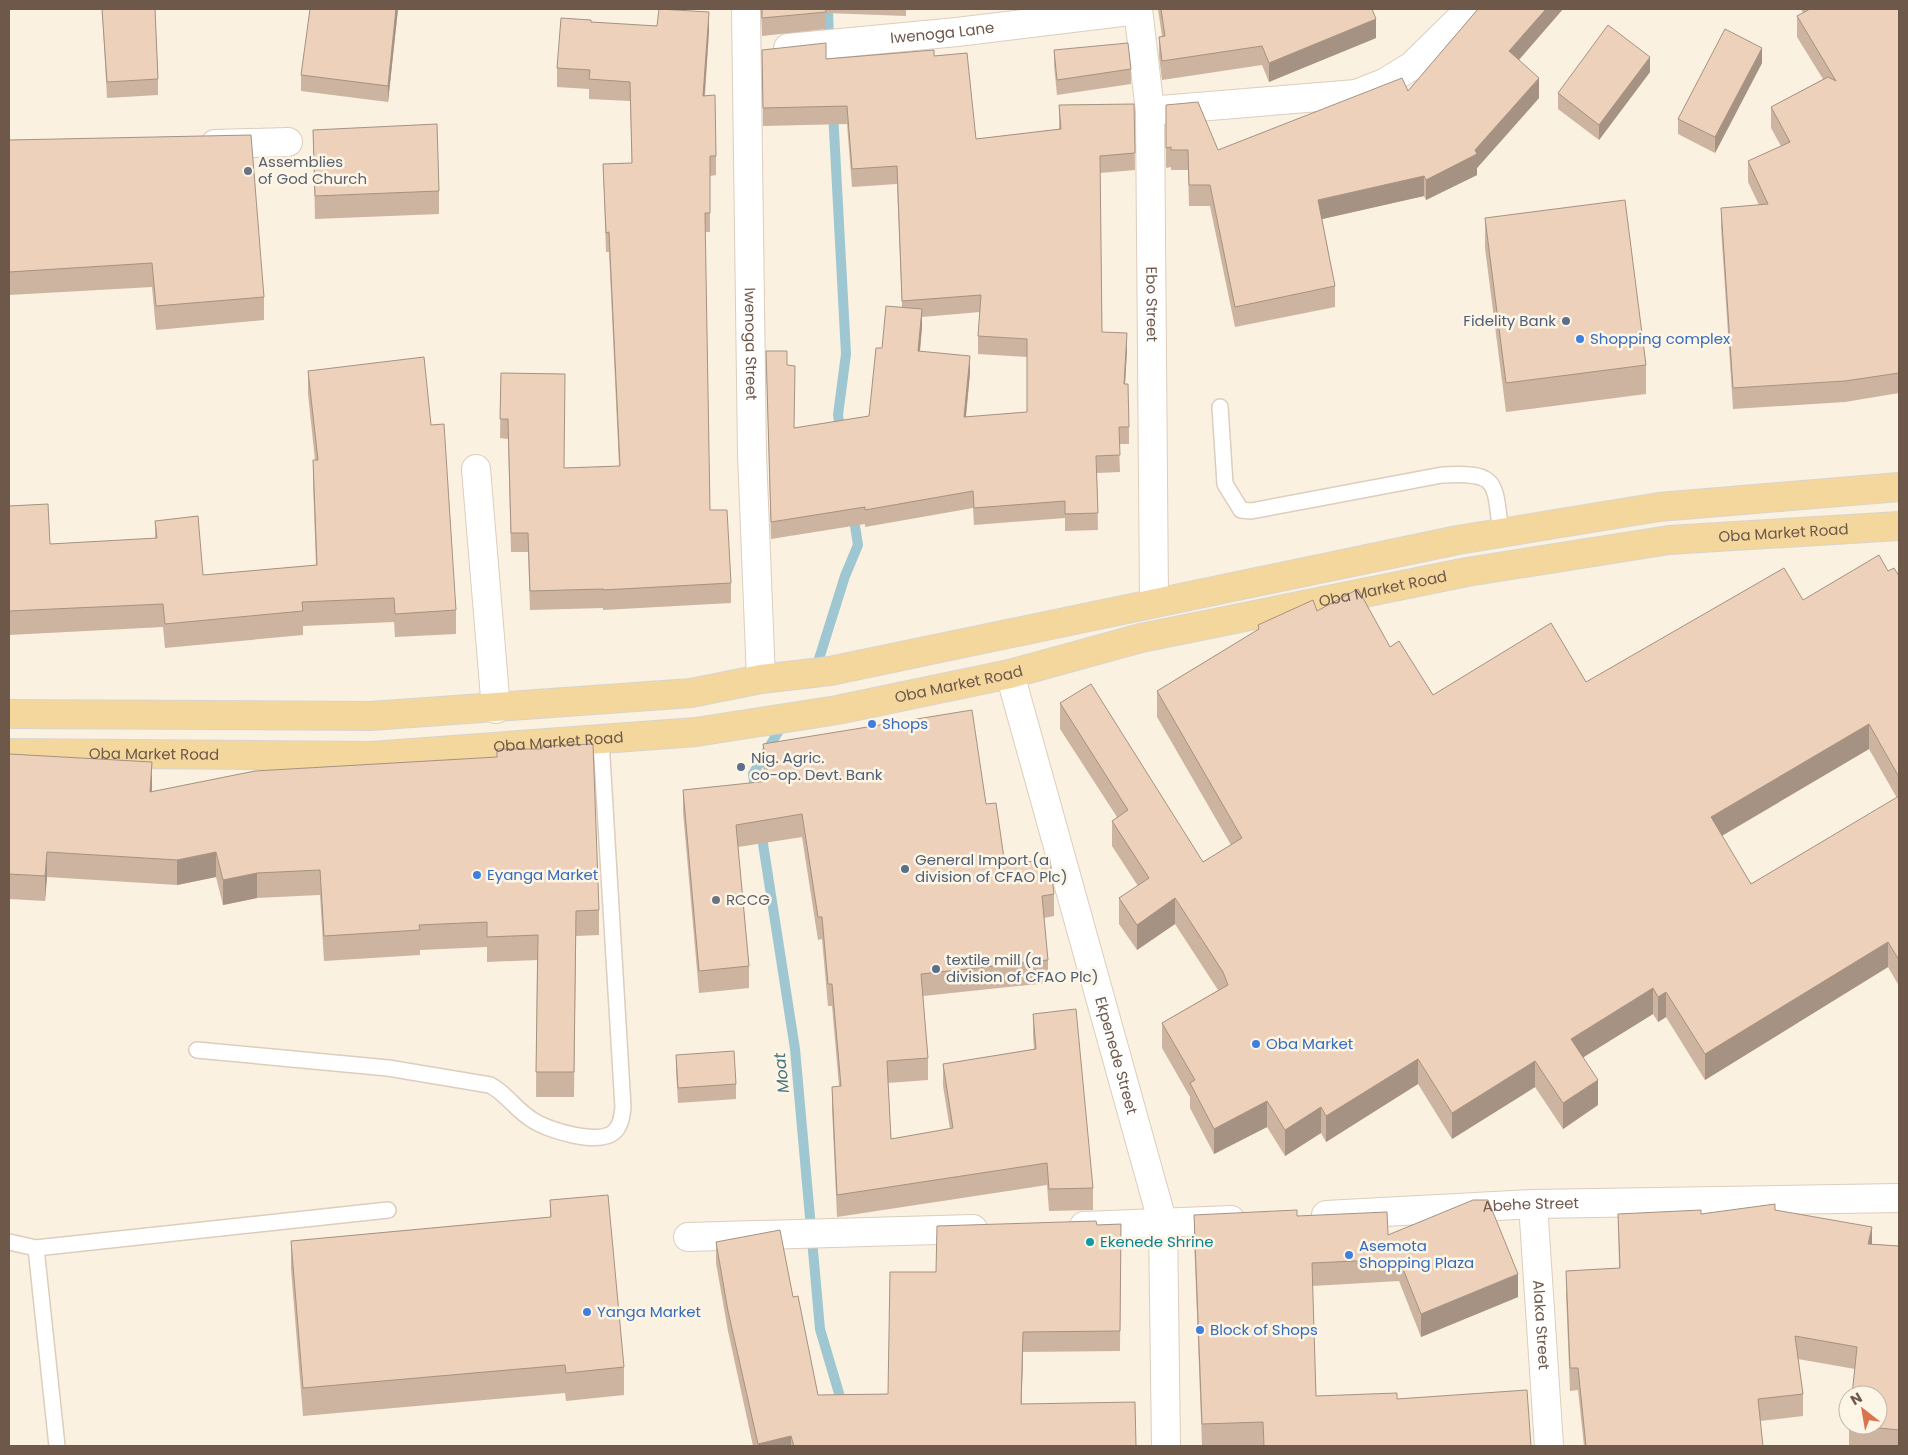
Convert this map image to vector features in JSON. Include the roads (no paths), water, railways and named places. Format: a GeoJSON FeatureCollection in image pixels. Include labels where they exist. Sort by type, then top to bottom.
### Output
{"type":"FeatureCollection","features":[{"type":"Feature","properties":{"kind":"main road"},"geometry":{"type":"LineString","coordinates":[[9,714],[370,716],[496,709],[691,693],[761,679],[830,671],[1154,602],[1501,533],[1659,507],[1899,487]]}},
{"type":"Feature","properties":{"kind":"main road","name":"Oba Market Road"},"geometry":{"type":"LineString","coordinates":[[9,753],[371,756],[601,741],[696,732],[837,710],[1010,674],[1141,638],[1467,572],[1669,540],[1899,526]]}},
{"type":"Feature","properties":{"kind":"street","name":"Iwenoga Street"},"geometry":{"type":"LineString","coordinates":[[746,9],[752,454],[761,679]]}},
{"type":"Feature","properties":{"kind":"street","name":"Iwenoga Lane"},"geometry":{"type":"LineString","coordinates":[[747,53],[957,32],[1138,9]]}},
{"type":"Feature","properties":{"kind":"street","name":"Ebo Street"},"geometry":{"type":"LineString","coordinates":[[1138,9],[1150,111],[1154,602]]}},
{"type":"Feature","properties":{"kind":"street"},"geometry":{"type":"LineString","coordinates":[[1150,111],[1356,94],[1384,83],[1412,66],[1470,9]]}},
{"type":"Feature","properties":{"kind":"street"},"geometry":{"type":"LineString","coordinates":[[188,144],[288,142]]}},
{"type":"Feature","properties":{"kind":"street"},"geometry":{"type":"LineString","coordinates":[[476,469],[496,709]]}},
{"type":"Feature","properties":{"kind":"street","name":"Ekpenede Street"},"geometry":{"type":"LineString","coordinates":[[1010,674],[1163,1224],[1166,1446]]}},
{"type":"Feature","properties":{"kind":"street","name":"Abehe Street"},"geometry":{"type":"LineString","coordinates":[[1300,1216],[1533,1204],[1899,1198]]}},
{"type":"Feature","properties":{"kind":"street","name":"Alaka Street"},"geometry":{"type":"LineString","coordinates":[[1533,1204],[1549,1446]]}},
{"type":"Feature","properties":{"kind":"street"},"geometry":{"type":"LineString","coordinates":[[1054,1227],[1163,1224],[1261,1218]]}},
{"type":"Feature","properties":{"kind":"street"},"geometry":{"type":"LineString","coordinates":[[688,1237],[995,1228]]}},
{"type":"Feature","properties":{"kind":"lane"},"geometry":{"type":"LineString","coordinates":[[1220,407],[1225,484],[1241,510],[1251,511],[1442,476],[1470,474],[1487,478],[1495,488],[1501,533]]}},
{"type":"Feature","properties":{"kind":"lane"},"geometry":{"type":"LineString","coordinates":[[197,1050],[378,1067],[490,1085],[504,1092],[530,1119],[559,1133],[604,1138],[615,1132],[621,1120],[623,1107],[601,741]]}},
{"type":"Feature","properties":{"kind":"lane"},"geometry":{"type":"LineString","coordinates":[[9,1242],[36,1248],[388,1210]]}},
{"type":"Feature","properties":{"kind":"lane"},"geometry":{"type":"LineString","coordinates":[[36,1248],[57,1446]]}},
{"type":"Feature","properties":{"kind":"waterway"},"geometry":{"type":"LineString","coordinates":[[828,9],[829,43]]}},
{"type":"Feature","properties":{"kind":"waterway"},"geometry":{"type":"LineString","coordinates":[[833,112],[846,354],[838,415],[841,434]]}},
{"type":"Feature","properties":{"kind":"waterway"},"geometry":{"type":"LineString","coordinates":[[818,662],[845,576],[858,545],[853,513]]}},
{"type":"Feature","properties":{"kind":"waterway","name":"Moat"},"geometry":{"type":"LineString","coordinates":[[756,796],[753,774],[784,722]]}},
{"type":"Feature","properties":{"kind":"waterway","name":"Moat"},"geometry":{"type":"LineString","coordinates":[[761,831],[795,1049],[820,1329],[843,1407]]}},
{"type":"Feature","properties":{"kind":"place","name":"Assemblies of God Church"},"geometry":{"type":"Point","coordinates":[248,171]}},
{"type":"Feature","properties":{"kind":"place","name":"Fidelity Bank"},"geometry":{"type":"Point","coordinates":[1566,321]}},
{"type":"Feature","properties":{"kind":"place","name":"Shopping complex"},"geometry":{"type":"Point","coordinates":[1580,339]}},
{"type":"Feature","properties":{"kind":"place","name":"Shops"},"geometry":{"type":"Point","coordinates":[872,724]}},
{"type":"Feature","properties":{"kind":"place","name":"Nig. Agric. co-op. Devt. Bank"},"geometry":{"type":"Point","coordinates":[741,767]}},
{"type":"Feature","properties":{"kind":"place","name":"General Import (a division of CFAO Plc)"},"geometry":{"type":"Point","coordinates":[905,869]}},
{"type":"Feature","properties":{"kind":"place","name":"Eyanga Market"},"geometry":{"type":"Point","coordinates":[477,875]}},
{"type":"Feature","properties":{"kind":"place","name":"RCCG"},"geometry":{"type":"Point","coordinates":[716,900]}},
{"type":"Feature","properties":{"kind":"place","name":"textile mill (a division of CFAO Plc)"},"geometry":{"type":"Point","coordinates":[936,969]}},
{"type":"Feature","properties":{"kind":"place","name":"Oba Market"},"geometry":{"type":"Point","coordinates":[1256,1044]}},
{"type":"Feature","properties":{"kind":"place","name":"Ekenede Shrine"},"geometry":{"type":"Point","coordinates":[1090,1242]}},
{"type":"Feature","properties":{"kind":"place","name":"Asemota Shopping Plaza"},"geometry":{"type":"Point","coordinates":[1349,1255]}},
{"type":"Feature","properties":{"kind":"place","name":"Yanga Market"},"geometry":{"type":"Point","coordinates":[587,1312]}},
{"type":"Feature","properties":{"kind":"place","name":"Block of Shops"},"geometry":{"type":"Point","coordinates":[1200,1330]}}]}
